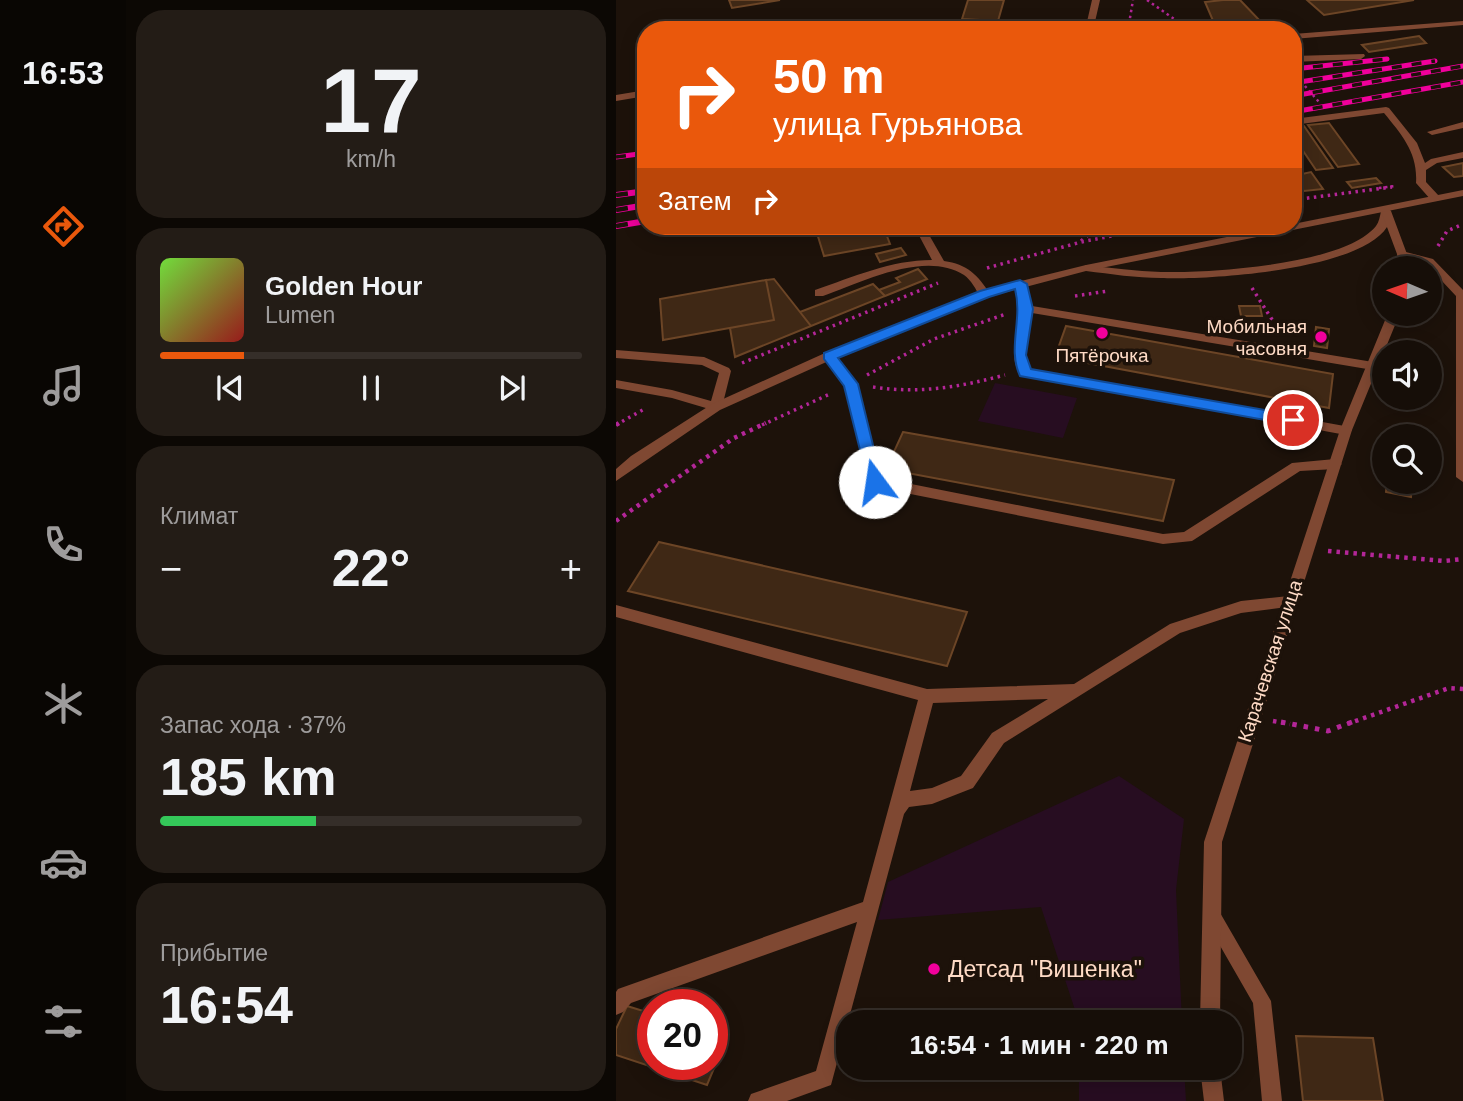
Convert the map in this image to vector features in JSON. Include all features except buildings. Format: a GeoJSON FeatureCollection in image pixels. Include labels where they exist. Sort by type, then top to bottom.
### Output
{"type":"FeatureCollection","features":[{"type":"Feature","properties":{"kind":"street"},"geometry":{"type":"LineString","coordinates":[[1091,21],[1096,0]]}},
{"type":"Feature","properties":{"kind":"street"},"geometry":{"type":"LineString","coordinates":[[1302,36],[1463,23]]}},
{"type":"Feature","properties":{"kind":"street"},"geometry":{"type":"LineString","coordinates":[[1302,59],[1362,56]]}},
{"type":"Feature","properties":{"kind":"street"},"geometry":{"type":"LineString","coordinates":[[616,98],[637,94]]}},
{"type":"Feature","properties":{"kind":"street"},"geometry":{"type":"LineString","coordinates":[[1302,121],[1386,110],[1412,142],[1424,168],[1421,183],[1435,198]]}},
{"type":"Feature","properties":{"kind":"street"},"geometry":{"type":"LineString","coordinates":[[1432,132],[1463,125]]}},
{"type":"Feature","properties":{"kind":"street"},"geometry":{"type":"LineString","coordinates":[[1424,168],[1434,161],[1463,155]]}},
{"type":"Feature","properties":{"kind":"street"},"geometry":{"type":"LineString","coordinates":[[1302,227],[1386,211],[1463,192]]}},
{"type":"Feature","properties":{"kind":"street"},"geometry":{"type":"LineString","coordinates":[[1386,211],[1402,254],[1410,256]]}},
{"type":"Feature","properties":{"kind":"street"},"geometry":{"type":"LineString","coordinates":[[1086,268],[1163,275],[1259,269],[1329,256],[1363,243],[1382,226],[1386,211]]}},
{"type":"Feature","properties":{"kind":"street"},"geometry":{"type":"LineString","coordinates":[[924,235],[939,262]]}},
{"type":"Feature","properties":{"kind":"street"},"geometry":{"type":"LineString","coordinates":[[616,476],[636,459],[716,407],[829,356],[984,294],[1086,268],[1260,235]]}},
{"type":"Feature","properties":{"kind":"street"},"geometry":{"type":"LineString","coordinates":[[819,293],[913,263],[939,262],[970,273],[984,294]]}},
{"type":"Feature","properties":{"kind":"street"},"geometry":{"type":"LineString","coordinates":[[1442,275],[1462,297],[1463,477]]}},
{"type":"Feature","properties":{"kind":"street"},"geometry":{"type":"LineString","coordinates":[[1020,284],[1027,309],[1020,355],[1025,372],[1346,430]]}},
{"type":"Feature","properties":{"kind":"street"},"geometry":{"type":"LineString","coordinates":[[1027,309],[1372,366]]}},
{"type":"Feature","properties":{"kind":"street"},"geometry":{"type":"LineString","coordinates":[[616,354],[704,361],[725,371],[716,407]]}},
{"type":"Feature","properties":{"kind":"street"},"geometry":{"type":"LineString","coordinates":[[829,356],[851,384],[875,482],[1163,539],[1187,537],[1297,466],[1335,464]]}},
{"type":"Feature","properties":{"kind":"street","name":"Карачевская улица"},"geometry":{"type":"LineString","coordinates":[[1210,1010],[1213,842],[1306,549],[1346,430],[1372,368]]}},
{"type":"Feature","properties":{"kind":"street"},"geometry":{"type":"LineString","coordinates":[[616,384],[672,394],[716,407]]}},
{"type":"Feature","properties":{"kind":"street"},"geometry":{"type":"LineString","coordinates":[[894,813],[904,800],[932,796],[967,782],[998,738],[1175,628],[1241,607],[1289,603]]}},
{"type":"Feature","properties":{"kind":"street"},"geometry":{"type":"LineString","coordinates":[[616,611],[927,696],[1076,691]]}},
{"type":"Feature","properties":{"kind":"street"},"geometry":{"type":"LineString","coordinates":[[758,1101],[824,1078],[927,696]]}},
{"type":"Feature","properties":{"kind":"street"},"geometry":{"type":"LineString","coordinates":[[616,1004],[625,996],[868,909]]}},
{"type":"Feature","properties":{"kind":"street"},"geometry":{"type":"LineString","coordinates":[[1212,915],[1262,1001],[1272,1101]]}},
{"type":"Feature","properties":{"kind":"street"},"geometry":{"type":"LineString","coordinates":[[1211,1080],[1214,1101]]}},
{"type":"Feature","properties":{"kind":"path"},"geometry":{"type":"LineString","coordinates":[[1130,21],[1133,0]]}},
{"type":"Feature","properties":{"kind":"path"},"geometry":{"type":"LineString","coordinates":[[1147,0],[1177,21]]}},
{"type":"Feature","properties":{"kind":"path"},"geometry":{"type":"LineString","coordinates":[[1302,84],[1330,117]]}},
{"type":"Feature","properties":{"kind":"path"},"geometry":{"type":"LineString","coordinates":[[1302,198],[1350,190],[1421,183]]}},
{"type":"Feature","properties":{"kind":"path"},"geometry":{"type":"LineString","coordinates":[[1432,256],[1447,231],[1463,224]]}},
{"type":"Feature","properties":{"kind":"path"},"geometry":{"type":"LineString","coordinates":[[1081,242],[1089,235]]}},
{"type":"Feature","properties":{"kind":"path"},"geometry":{"type":"LineString","coordinates":[[1240,288],[1266,288],[1259,269]]}},
{"type":"Feature","properties":{"kind":"path"},"geometry":{"type":"LineString","coordinates":[[1252,288],[1271,318],[1309,355]]}},
{"type":"Feature","properties":{"kind":"path"},"geometry":{"type":"LineString","coordinates":[[1074,297],[1120,290]]}},
{"type":"Feature","properties":{"kind":"path"},"geometry":{"type":"LineString","coordinates":[[616,521],[734,438],[851,384],[910,348],[980,320],[1027,309]]}},
{"type":"Feature","properties":{"kind":"path"},"geometry":{"type":"LineString","coordinates":[[851,384],[901,391],[953,389],[988,378],[1025,372]]}},
{"type":"Feature","properties":{"kind":"path"},"geometry":{"type":"LineString","coordinates":[[1306,549],[1444,561],[1463,559]]}},
{"type":"Feature","properties":{"kind":"path"},"geometry":{"type":"LineString","coordinates":[[1252,718],[1328,731],[1449,688],[1463,689]]}},
{"type":"Feature","properties":{"kind":"shaded area"},"geometry":{"type":"Polygon","coordinates":[[[995,383],[1077,398],[1063,438],[978,421],[995,383]]]}},
{"type":"Feature","properties":{"kind":"shaded area"},"geometry":{"type":"Polygon","coordinates":[[[1119,776],[1184,819],[1176,890],[1181,1010],[1075,1010],[1041,907],[878,920],[888,882],[1119,776]]]}},
{"type":"Feature","properties":{"kind":"shaded area"},"geometry":{"type":"Polygon","coordinates":[[[1079,1080],[1185,1080],[1186,1101],[1079,1101],[1079,1080]]]}},
{"type":"Feature","properties":{"kind":"railway"},"geometry":{"type":"LineString","coordinates":[[1302,68],[1387,59]]}},
{"type":"Feature","properties":{"kind":"railway"},"geometry":{"type":"LineString","coordinates":[[1302,82],[1435,61]]}},
{"type":"Feature","properties":{"kind":"railway"},"geometry":{"type":"LineString","coordinates":[[1302,94],[1463,66]]}},
{"type":"Feature","properties":{"kind":"railway"},"geometry":{"type":"LineString","coordinates":[[1302,110],[1463,82]]}},
{"type":"Feature","properties":{"kind":"railway"},"geometry":{"type":"LineString","coordinates":[[616,157],[637,154]]}},
{"type":"Feature","properties":{"kind":"railway"},"geometry":{"type":"LineString","coordinates":[[616,195],[637,192]]}},
{"type":"Feature","properties":{"kind":"railway"},"geometry":{"type":"LineString","coordinates":[[616,210],[637,206]]}},
{"type":"Feature","properties":{"kind":"railway"},"geometry":{"type":"LineString","coordinates":[[616,226],[637,222]]}},
{"type":"Feature","properties":{"kind":"place","name":"Пятёрочка"},"geometry":{"type":"Point","coordinates":[1102,333]}},
{"type":"Feature","properties":{"kind":"place","name":"Мобильная часовня"},"geometry":{"type":"Point","coordinates":[1321,337]}},
{"type":"Feature","properties":{"kind":"place","name":"Детсад \"Вишенка\""},"geometry":{"type":"Point","coordinates":[934,969]}},
{"type":"Feature","properties":{"kind":"route"},"geometry":{"type":"LineString","coordinates":[[875,482],[851,384],[829,356],[984,294],[1020,284],[1027,309],[1020,355],[1025,372],[1293,420]]}}]}
